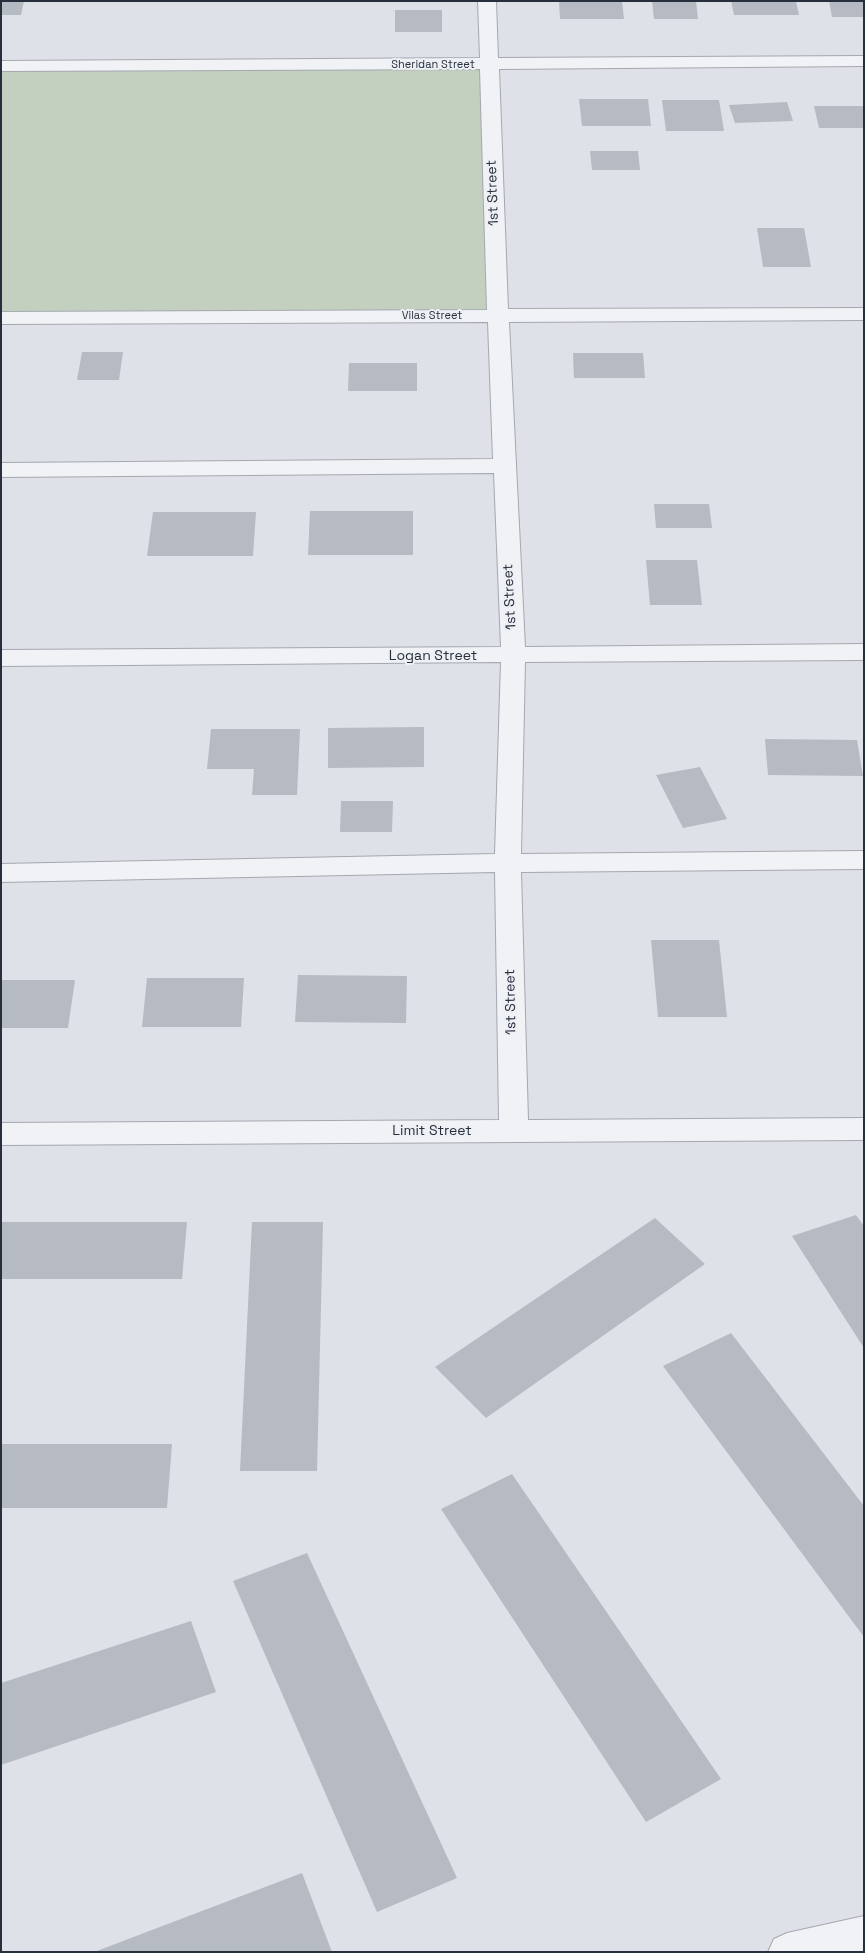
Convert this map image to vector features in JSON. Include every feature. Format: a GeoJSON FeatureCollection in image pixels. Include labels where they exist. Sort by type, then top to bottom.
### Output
{"type":"FeatureCollection","features":[{"type":"Feature","properties":{"kind":"street","name":"1st Street"},"geometry":{"type":"LineString","coordinates":[[487,1],[513,655],[508,863],[514,1130]]}},
{"type":"Feature","properties":{"kind":"street","name":"Sheridan Street"},"geometry":{"type":"LineString","coordinates":[[1,66],[864,61]]}},
{"type":"Feature","properties":{"kind":"street","name":"Vilas Street"},"geometry":{"type":"LineString","coordinates":[[1,318],[864,314]]}},
{"type":"Feature","properties":{"kind":"street"},"geometry":{"type":"LineString","coordinates":[[1,470],[504,466]]}},
{"type":"Feature","properties":{"kind":"street","name":"Logan Street"},"geometry":{"type":"LineString","coordinates":[[1,658],[864,652]]}},
{"type":"Feature","properties":{"kind":"street"},"geometry":{"type":"LineString","coordinates":[[1,873],[508,863],[864,860]]}},
{"type":"Feature","properties":{"kind":"street","name":"Limit Street"},"geometry":{"type":"LineString","coordinates":[[1,1134],[864,1129]]}},
{"type":"Feature","properties":{"kind":"street"},"geometry":{"type":"LineString","coordinates":[[787,1952],[864,1934]]}},
{"type":"Feature","properties":{"kind":"green space"},"geometry":{"type":"Polygon","coordinates":[[[489,64],[498,315],[1,318],[1,66],[489,64]]]}},
{"type":"Feature","properties":{"kind":"building"},"geometry":{"type":"Polygon","coordinates":[[[1,1],[24,1],[21,15],[1,15],[1,1]]]}},
{"type":"Feature","properties":{"kind":"building"},"geometry":{"type":"Polygon","coordinates":[[[559,1],[622,1],[624,19],[560,19],[559,1]]]}},
{"type":"Feature","properties":{"kind":"building"},"geometry":{"type":"Polygon","coordinates":[[[652,1],[696,1],[698,19],[654,19],[652,1]]]}},
{"type":"Feature","properties":{"kind":"building"},"geometry":{"type":"Polygon","coordinates":[[[731,1],[796,1],[799,15],[734,15],[731,1]]]}},
{"type":"Feature","properties":{"kind":"building"},"geometry":{"type":"Polygon","coordinates":[[[829,1],[864,1],[864,17],[832,17],[829,1]]]}},
{"type":"Feature","properties":{"kind":"building"},"geometry":{"type":"Polygon","coordinates":[[[395,10],[442,10],[442,32],[395,32],[395,10]]]}},
{"type":"Feature","properties":{"kind":"building"},"geometry":{"type":"Polygon","coordinates":[[[579,99],[648,99],[651,126],[582,126],[579,99]]]}},
{"type":"Feature","properties":{"kind":"building"},"geometry":{"type":"Polygon","coordinates":[[[662,100],[719,100],[724,131],[666,131],[662,100]]]}},
{"type":"Feature","properties":{"kind":"building"},"geometry":{"type":"Polygon","coordinates":[[[787,102],[793,121],[735,123],[729,105],[787,102]]]}},
{"type":"Feature","properties":{"kind":"building"},"geometry":{"type":"Polygon","coordinates":[[[814,106],[864,106],[864,128],[819,128],[814,106]]]}},
{"type":"Feature","properties":{"kind":"building"},"geometry":{"type":"Polygon","coordinates":[[[590,151],[638,151],[640,170],[592,170],[590,151]]]}},
{"type":"Feature","properties":{"kind":"building"},"geometry":{"type":"Polygon","coordinates":[[[757,228],[804,228],[811,267],[763,267],[757,228]]]}},
{"type":"Feature","properties":{"kind":"building"},"geometry":{"type":"Polygon","coordinates":[[[82,352],[123,352],[119,380],[77,380],[82,352]]]}},
{"type":"Feature","properties":{"kind":"building"},"geometry":{"type":"Polygon","coordinates":[[[573,353],[643,353],[645,378],[574,378],[573,353]]]}},
{"type":"Feature","properties":{"kind":"building"},"geometry":{"type":"Polygon","coordinates":[[[349,363],[417,363],[417,391],[348,391],[349,363]]]}},
{"type":"Feature","properties":{"kind":"building"},"geometry":{"type":"Polygon","coordinates":[[[654,504],[709,504],[712,528],[656,528],[654,504]]]}},
{"type":"Feature","properties":{"kind":"building"},"geometry":{"type":"Polygon","coordinates":[[[310,511],[413,511],[413,555],[308,555],[310,511]]]}},
{"type":"Feature","properties":{"kind":"building"},"geometry":{"type":"Polygon","coordinates":[[[153,512],[256,512],[253,556],[147,556],[153,512]]]}},
{"type":"Feature","properties":{"kind":"building"},"geometry":{"type":"Polygon","coordinates":[[[646,560],[697,560],[702,605],[650,605],[646,560]]]}},
{"type":"Feature","properties":{"kind":"building"},"geometry":{"type":"Polygon","coordinates":[[[424,727],[424,767],[328,768],[328,728],[424,727]]]}},
{"type":"Feature","properties":{"kind":"building"},"geometry":{"type":"Polygon","coordinates":[[[211,729],[300,729],[297,795],[252,795],[254,769],[207,769],[211,729]]]}},
{"type":"Feature","properties":{"kind":"building"},"geometry":{"type":"Polygon","coordinates":[[[765,739],[857,740],[863,776],[768,775],[765,739]]]}},
{"type":"Feature","properties":{"kind":"building"},"geometry":{"type":"Polygon","coordinates":[[[700,767],[727,819],[683,828],[656,775],[700,767]]]}},
{"type":"Feature","properties":{"kind":"building"},"geometry":{"type":"Polygon","coordinates":[[[341,801],[393,801],[392,832],[340,832],[341,801]]]}},
{"type":"Feature","properties":{"kind":"building"},"geometry":{"type":"Polygon","coordinates":[[[651,940],[719,940],[727,1017],[658,1017],[651,940]]]}},
{"type":"Feature","properties":{"kind":"building"},"geometry":{"type":"Polygon","coordinates":[[[298,975],[407,976],[406,1023],[295,1022],[298,975]]]}},
{"type":"Feature","properties":{"kind":"building"},"geometry":{"type":"Polygon","coordinates":[[[147,978],[244,978],[241,1027],[142,1027],[147,978]]]}},
{"type":"Feature","properties":{"kind":"building"},"geometry":{"type":"Polygon","coordinates":[[[1,980],[75,980],[68,1028],[1,1028],[1,980]]]}},
{"type":"Feature","properties":{"kind":"building"},"geometry":{"type":"Polygon","coordinates":[[[856,1215],[864,1226],[864,1348],[792,1236],[856,1215]]]}},
{"type":"Feature","properties":{"kind":"building"},"geometry":{"type":"Polygon","coordinates":[[[655,1218],[705,1264],[486,1418],[435,1367],[655,1218]]]}},
{"type":"Feature","properties":{"kind":"building"},"geometry":{"type":"Polygon","coordinates":[[[1,1222],[187,1222],[182,1279],[1,1279],[1,1222]]]}},
{"type":"Feature","properties":{"kind":"building"},"geometry":{"type":"Polygon","coordinates":[[[252,1222],[323,1222],[317,1471],[240,1471],[252,1222]]]}},
{"type":"Feature","properties":{"kind":"building"},"geometry":{"type":"Polygon","coordinates":[[[731,1333],[864,1506],[864,1637],[663,1366],[731,1333]]]}},
{"type":"Feature","properties":{"kind":"building"},"geometry":{"type":"Polygon","coordinates":[[[1,1444],[172,1444],[167,1508],[1,1508],[1,1444]]]}},
{"type":"Feature","properties":{"kind":"building"},"geometry":{"type":"Polygon","coordinates":[[[512,1474],[721,1779],[646,1822],[441,1509],[512,1474]]]}},
{"type":"Feature","properties":{"kind":"building"},"geometry":{"type":"Polygon","coordinates":[[[307,1553],[457,1878],[377,1912],[233,1581],[307,1553]]]}},
{"type":"Feature","properties":{"kind":"building"},"geometry":{"type":"Polygon","coordinates":[[[191,1621],[216,1692],[1,1765],[1,1683],[191,1621]]]}},
{"type":"Feature","properties":{"kind":"building"},"geometry":{"type":"Polygon","coordinates":[[[302,1873],[332,1952],[94,1952],[302,1873]]]}}]}
